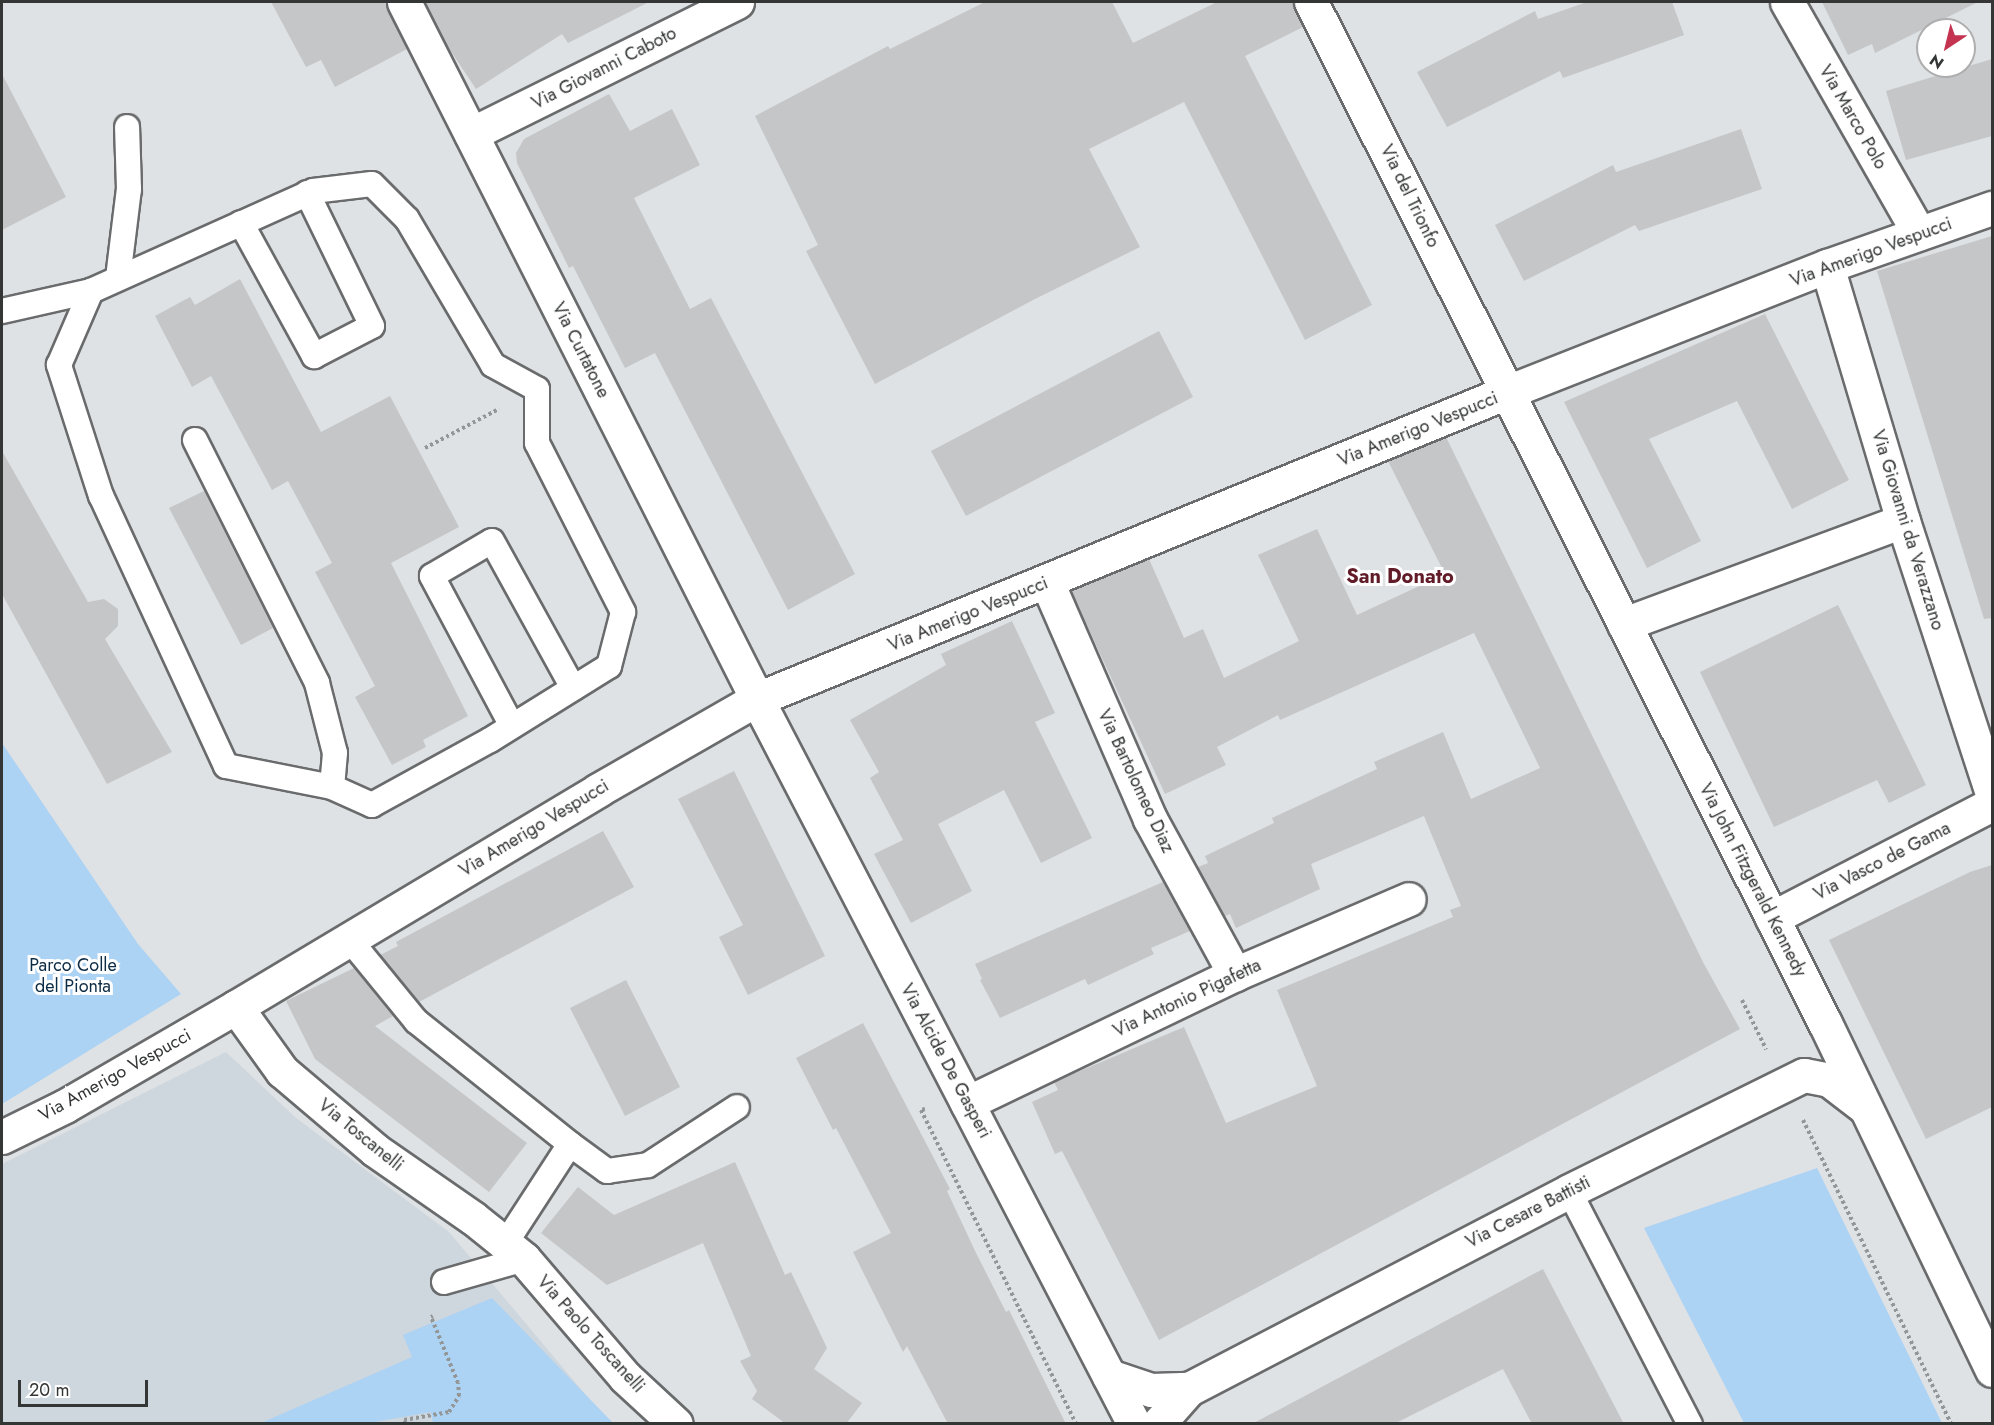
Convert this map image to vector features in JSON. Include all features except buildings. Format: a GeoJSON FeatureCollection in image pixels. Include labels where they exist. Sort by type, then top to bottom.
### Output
{"type":"FeatureCollection","features":[{"type":"Feature","properties":{"kind":"street","name":"Via Curtatone"},"geometry":{"type":"LineString","coordinates":[[404,2],[757,699]]}},
{"type":"Feature","properties":{"kind":"street","name":"Via Giovanni Caboto"},"geometry":{"type":"LineString","coordinates":[[471,134],[737,2]]}},
{"type":"Feature","properties":{"kind":"street","name":"Via del Trionfo"},"geometry":{"type":"LineString","coordinates":[[1311,2],[1507,392]]}},
{"type":"Feature","properties":{"kind":"street","name":"Via Marco Polo"},"geometry":{"type":"LineString","coordinates":[[1787,2],[1918,233]]}},
{"type":"Feature","properties":{"kind":"street","name":"Via Amerigo Vespucci"},"geometry":{"type":"LineString","coordinates":[[2,1137],[65,1106],[236,1007],[598,790],[757,699],[1507,392],[1827,266],[1992,208]]}},
{"type":"Feature","properties":{"kind":"street","name":"Via Giovanni da Verazzano"},"geometry":{"type":"LineString","coordinates":[[1827,266],[1903,521],[1992,793]]}},
{"type":"Feature","properties":{"kind":"street","name":"Via John Fitzgerald Kennedy"},"geometry":{"type":"LineString","coordinates":[[1507,392],[1825,1023],[1992,1370]]}},
{"type":"Feature","properties":{"kind":"street"},"geometry":{"type":"LineString","coordinates":[[1624,624],[1903,521]]}},
{"type":"Feature","properties":{"kind":"street","name":"Via Bartolomeo Diaz"},"geometry":{"type":"LineString","coordinates":[[1047,582],[1150,819],[1235,974]]}},
{"type":"Feature","properties":{"kind":"street","name":"Via Alcide De Gasperi"},"geometry":{"type":"LineString","coordinates":[[757,699],[1134,1424]]}},
{"type":"Feature","properties":{"kind":"street","name":"Via Vasco de Gama"},"geometry":{"type":"LineString","coordinates":[[1772,918],[1992,804]]}},
{"type":"Feature","properties":{"kind":"street","name":"Via Antonio Pigafetta"},"geometry":{"type":"LineString","coordinates":[[967,1103],[1235,974],[1409,899]]}},
{"type":"Feature","properties":{"kind":"street","name":"Via Toscanelli"},"geometry":{"type":"LineString","coordinates":[[236,1007],[282,1071],[375,1150],[473,1218],[515,1251]]}},
{"type":"Feature","properties":{"kind":"street"},"geometry":{"type":"LineString","coordinates":[[1795,1081],[1823,1051],[1825,1023]]}},
{"type":"Feature","properties":{"kind":"street"},"geometry":{"type":"LineString","coordinates":[[1795,1081],[1828,1080],[1867,1109]]}},
{"type":"Feature","properties":{"kind":"street","name":"Via Cesare Battisti"},"geometry":{"type":"LineString","coordinates":[[1158,1424],[1189,1389],[1569,1191],[1795,1081]]}},
{"type":"Feature","properties":{"kind":"street","name":"Via Paolo Toscanelli"},"geometry":{"type":"LineString","coordinates":[[515,1251],[625,1377],[676,1424]]}},
{"type":"Feature","properties":{"kind":"street","name":"Via Cesare Battisti"},"geometry":{"type":"LineString","coordinates":[[1109,1376],[1151,1390],[1189,1389]]}},
{"type":"Feature","properties":{"kind":"lane"},"geometry":{"type":"LineString","coordinates":[[118,278],[129,189],[128,127]]}},
{"type":"Feature","properties":{"kind":"lane"},"geometry":{"type":"LineString","coordinates":[[2,311],[91,291],[307,193],[372,184],[406,219],[493,365],[537,388],[537,443],[623,612],[609,666],[490,740],[372,805],[332,787],[226,765],[101,495],[60,365],[91,291]]}},
{"type":"Feature","properties":{"kind":"lane"},"geometry":{"type":"LineString","coordinates":[[241,223],[314,356],[372,326],[307,193]]}},
{"type":"Feature","properties":{"kind":"lane"},"geometry":{"type":"LineString","coordinates":[[195,440],[317,683],[336,753],[332,787]]}},
{"type":"Feature","properties":{"kind":"lane"},"geometry":{"type":"LineString","coordinates":[[512,726],[432,576],[492,542],[573,688]]}},
{"type":"Feature","properties":{"kind":"lane"},"geometry":{"type":"LineString","coordinates":[[349,939],[416,1021],[607,1171],[648,1165],[737,1107]]}},
{"type":"Feature","properties":{"kind":"lane"},"geometry":{"type":"LineString","coordinates":[[444,1282],[515,1251],[570,1144]]}},
{"type":"Feature","properties":{"kind":"lane"},"geometry":{"type":"LineString","coordinates":[[1569,1191],[1690,1424]]}},
{"type":"Feature","properties":{"kind":"path"},"geometry":{"type":"LineString","coordinates":[[425,447],[505,405]]}},
{"type":"Feature","properties":{"kind":"path"},"geometry":{"type":"LineString","coordinates":[[1742,1000],[1795,1081],[1951,1424]]}},
{"type":"Feature","properties":{"kind":"path"},"geometry":{"type":"LineString","coordinates":[[405,1424],[404,1420],[449,1412],[459,1396],[455,1375],[431,1317]]}},
{"type":"Feature","properties":{"kind":"shaded area"},"geometry":{"type":"Polygon","coordinates":[[[226,1052],[296,1118],[449,1232],[590,1400],[613,1423],[2,1423],[2,1164],[226,1052]]]}},
{"type":"Feature","properties":{"kind":"green space","name":"Parco Colle del Pionta"},"geometry":{"type":"Polygon","coordinates":[[[2,743],[138,944],[181,994],[2,1104],[2,743]]]}},
{"type":"Feature","properties":{"kind":"green space"},"geometry":{"type":"Polygon","coordinates":[[[1817,1168],[1942,1423],[1744,1423],[1644,1228],[1817,1168]]]}},
{"type":"Feature","properties":{"kind":"green space"},"geometry":{"type":"Polygon","coordinates":[[[492,1298],[613,1423],[433,1423],[431,1412],[369,1423],[261,1423],[412,1357],[403,1335],[492,1298]]]}},
{"type":"Feature","properties":{"kind":"district","name":"San Donato"},"geometry":{"type":"Point","coordinates":[1400,576]}}]}
